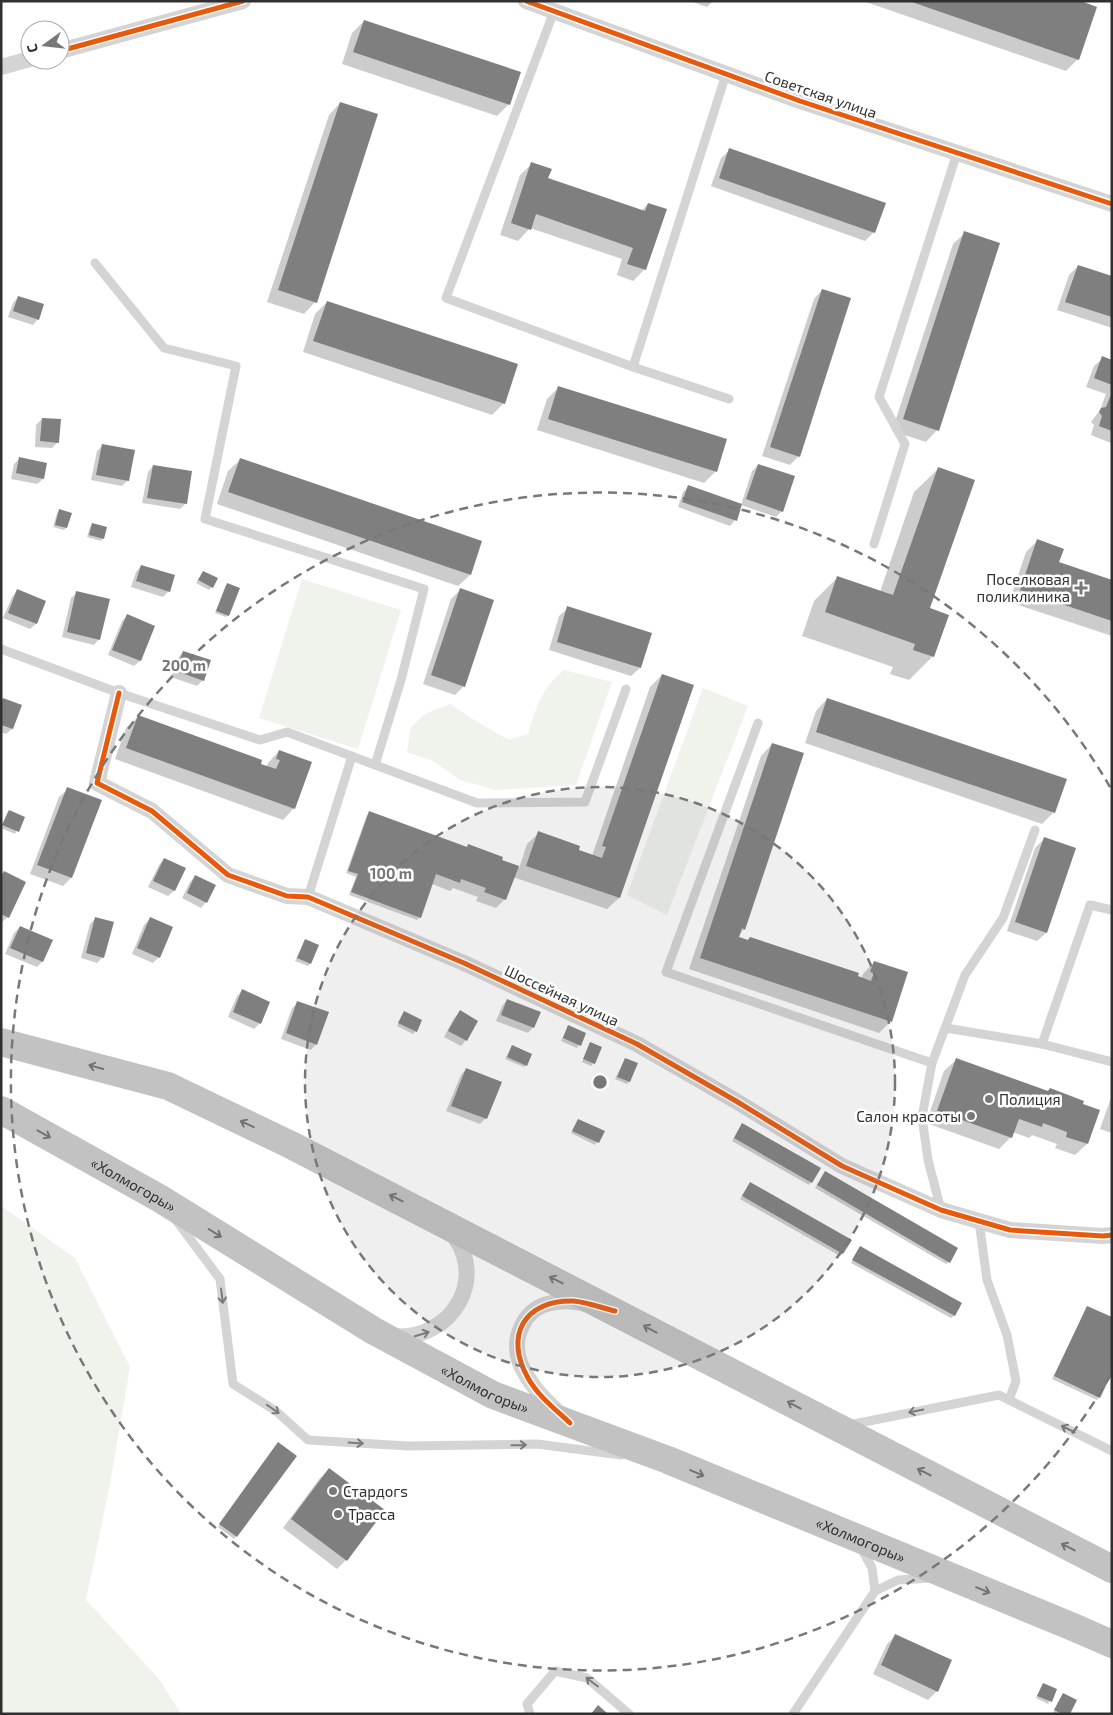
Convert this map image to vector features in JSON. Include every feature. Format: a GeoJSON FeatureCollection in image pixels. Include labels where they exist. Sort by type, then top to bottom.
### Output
{"type":"FeatureCollection","features":[{"type":"Feature","properties":{"kind":"highway"},"geometry":{"type":"LineString","coordinates":[[1,1042],[168,1086],[292,1145],[1112,1569]]}},
{"type":"Feature","properties":{"kind":"highway","name":"«Холмогоры»"},"geometry":{"type":"LineString","coordinates":[[1,1110],[159,1198],[374,1331],[493,1394],[668,1460],[1112,1644]]}},
{"type":"Feature","properties":{"kind":"street"},"geometry":{"type":"LineString","coordinates":[[70,48],[243,1]]}},
{"type":"Feature","properties":{"kind":"street","name":"Советская улица"},"geometry":{"type":"LineString","coordinates":[[526,1],[800,101],[1112,204]]}},
{"type":"Feature","properties":{"kind":"street"},"geometry":{"type":"LineString","coordinates":[[1,67],[20,62]]}},
{"type":"Feature","properties":{"kind":"street","name":"Шоссейная улица"},"geometry":{"type":"LineString","coordinates":[[119,693],[97,783],[152,811],[228,875],[287,896],[308,897],[464,963],[638,1044],[842,1166],[941,1210],[1010,1230],[1112,1235]]}},
{"type":"Feature","properties":{"kind":"street"},"geometry":{"type":"LineString","coordinates":[[374,1331],[388,1336],[416,1336],[442,1324],[460,1302],[466,1274],[462,1253],[453,1234],[443,1224],[430,1216]]}},
{"type":"Feature","properties":{"kind":"street"},"geometry":{"type":"LineString","coordinates":[[570,1423],[540,1395],[528,1379],[520,1361],[517,1347],[518,1333],[524,1320],[536,1309],[551,1303],[575,1301],[615,1311]]}},
{"type":"Feature","properties":{"kind":"lane"},"geometry":{"type":"LineString","coordinates":[[554,12],[446,298],[633,367],[729,399]]}},
{"type":"Feature","properties":{"kind":"lane"},"geometry":{"type":"LineString","coordinates":[[633,367],[726,74]]}},
{"type":"Feature","properties":{"kind":"lane"},"geometry":{"type":"LineString","coordinates":[[874,544],[905,444],[879,397],[957,153]]}},
{"type":"Feature","properties":{"kind":"lane"},"geometry":{"type":"LineString","coordinates":[[95,263],[164,348],[236,366],[205,519],[424,588],[401,680],[375,765]]}},
{"type":"Feature","properties":{"kind":"lane"},"geometry":{"type":"LineString","coordinates":[[1,649],[119,693],[260,740],[287,732],[477,804],[585,802],[626,689]]}},
{"type":"Feature","properties":{"kind":"lane"},"geometry":{"type":"LineString","coordinates":[[758,723],[666,972],[932,1063]]}},
{"type":"Feature","properties":{"kind":"lane"},"geometry":{"type":"LineString","coordinates":[[308,897],[352,756]]}},
{"type":"Feature","properties":{"kind":"lane"},"geometry":{"type":"LineString","coordinates":[[941,1210],[928,1160],[922,1117],[932,1063],[966,975],[1003,918],[1035,830]]}},
{"type":"Feature","properties":{"kind":"lane"},"geometry":{"type":"LineString","coordinates":[[1042,1044],[1090,905],[1112,910]]}},
{"type":"Feature","properties":{"kind":"lane"},"geometry":{"type":"LineString","coordinates":[[946,1028],[1042,1044],[1112,1062]]}},
{"type":"Feature","properties":{"kind":"lane"},"geometry":{"type":"LineString","coordinates":[[159,1198],[220,1279],[233,1384],[276,1411],[308,1440],[408,1446],[537,1444],[668,1460]]}},
{"type":"Feature","properties":{"kind":"lane"},"geometry":{"type":"LineString","coordinates":[[979,1221],[987,1280],[1007,1335],[1016,1380],[1009,1400]]}},
{"type":"Feature","properties":{"kind":"lane"},"geometry":{"type":"LineString","coordinates":[[838,1427],[999,1395],[1112,1451]]}},
{"type":"Feature","properties":{"kind":"lane"},"geometry":{"type":"LineString","coordinates":[[856,1539],[872,1568],[874,1591]]}},
{"type":"Feature","properties":{"kind":"lane"},"geometry":{"type":"LineString","coordinates":[[793,1714],[874,1591],[898,1580],[950,1577]]}},
{"type":"Feature","properties":{"kind":"lane"},"geometry":{"type":"LineString","coordinates":[[530,1714],[527,1704],[555,1671],[587,1678],[629,1714]]}},
{"type":"Feature","properties":{"kind":"shaded area"},"geometry":{"type":"Polygon","coordinates":[[[302,579],[401,610],[358,749],[259,718],[302,579]]]}},
{"type":"Feature","properties":{"kind":"shaded area"},"geometry":{"type":"Polygon","coordinates":[[[564,670],[612,682],[576,785],[496,790],[460,780],[433,761],[407,752],[411,727],[425,714],[450,704],[509,740],[528,734],[537,706],[545,691],[564,670]]]}},
{"type":"Feature","properties":{"kind":"shaded area"},"geometry":{"type":"Polygon","coordinates":[[[703,688],[748,706],[667,915],[627,895],[703,688]]]}},
{"type":"Feature","properties":{"kind":"shaded area"},"geometry":{"type":"Polygon","coordinates":[[[1,1206],[75,1258],[130,1367],[110,1484],[86,1600],[159,1679],[181,1714],[1,1714],[1,1206]]]}},
{"type":"Feature","properties":{"kind":"building"},"geometry":{"type":"Polygon","coordinates":[[[909,1],[1081,1],[1097,7],[1079,60],[909,1]]]}},
{"type":"Feature","properties":{"kind":"building"},"geometry":{"type":"Polygon","coordinates":[[[364,20],[521,72],[510,105],[353,52],[364,20]]]}},
{"type":"Feature","properties":{"kind":"building"},"geometry":{"type":"Polygon","coordinates":[[[340,102],[378,114],[317,303],[278,290],[340,102]]]}},
{"type":"Feature","properties":{"kind":"building"},"geometry":{"type":"Polygon","coordinates":[[[729,148],[886,203],[875,233],[719,178],[729,148]]]}},
{"type":"Feature","properties":{"kind":"building"},"geometry":{"type":"Polygon","coordinates":[[[531,162],[552,169],[548,178],[645,211],[648,203],[667,209],[646,270],[627,264],[633,248],[536,214],[531,230],[511,223],[531,162]]]}},
{"type":"Feature","properties":{"kind":"building"},"geometry":{"type":"Polygon","coordinates":[[[964,231],[1000,243],[939,431],[903,419],[964,231]]]}},
{"type":"Feature","properties":{"kind":"building"},"geometry":{"type":"Polygon","coordinates":[[[1078,265],[1112,276],[1112,317],[1065,302],[1078,265]]]}},
{"type":"Feature","properties":{"kind":"building"},"geometry":{"type":"Polygon","coordinates":[[[822,289],[851,298],[800,457],[770,447],[822,289]]]}},
{"type":"Feature","properties":{"kind":"building"},"geometry":{"type":"Polygon","coordinates":[[[18,296],[44,304],[39,320],[13,311],[18,296]]]}},
{"type":"Feature","properties":{"kind":"building"},"geometry":{"type":"Polygon","coordinates":[[[327,301],[518,364],[505,404],[313,341],[327,301]]]}},
{"type":"Feature","properties":{"kind":"building"},"geometry":{"type":"Polygon","coordinates":[[[1102,356],[1112,360],[1112,385],[1094,378],[1102,356]]]}},
{"type":"Feature","properties":{"kind":"building"},"geometry":{"type":"Polygon","coordinates":[[[558,386],[727,439],[717,472],[548,419],[558,386]]]}},
{"type":"Feature","properties":{"kind":"building"},"geometry":{"type":"Polygon","coordinates":[[[1112,392],[1112,431],[1099,426],[1102,416],[1099,412],[1101,408],[1106,407],[1112,392]]]}},
{"type":"Feature","properties":{"kind":"building"},"geometry":{"type":"Polygon","coordinates":[[[42,418],[61,419],[59,443],[40,441],[42,418]]]}},
{"type":"Feature","properties":{"kind":"building"},"geometry":{"type":"Polygon","coordinates":[[[102,444],[135,450],[129,481],[96,475],[102,444]]]}},
{"type":"Feature","properties":{"kind":"building"},"geometry":{"type":"Polygon","coordinates":[[[19,457],[47,463],[44,479],[16,473],[19,457]]]}},
{"type":"Feature","properties":{"kind":"building"},"geometry":{"type":"Polygon","coordinates":[[[240,458],[482,541],[471,575],[228,492],[240,458]]]}},
{"type":"Feature","properties":{"kind":"building"},"geometry":{"type":"Polygon","coordinates":[[[758,464],[795,476],[783,512],[746,499],[758,464]]]}},
{"type":"Feature","properties":{"kind":"building"},"geometry":{"type":"Polygon","coordinates":[[[153,465],[192,471],[187,504],[147,498],[153,465]]]}},
{"type":"Feature","properties":{"kind":"building"},"geometry":{"type":"Polygon","coordinates":[[[938,467],[975,480],[930,608],[949,615],[934,657],[913,650],[915,644],[825,612],[837,576],[893,595],[938,467]]]}},
{"type":"Feature","properties":{"kind":"building"},"geometry":{"type":"Polygon","coordinates":[[[688,485],[742,504],[737,521],[682,502],[688,485]]]}},
{"type":"Feature","properties":{"kind":"building"},"geometry":{"type":"Polygon","coordinates":[[[59,509],[72,513],[67,528],[55,525],[59,509]]]}},
{"type":"Feature","properties":{"kind":"building"},"geometry":{"type":"Polygon","coordinates":[[[92,523],[107,527],[104,539],[89,535],[92,523]]]}},
{"type":"Feature","properties":{"kind":"building"},"geometry":{"type":"Polygon","coordinates":[[[1037,539],[1064,549],[1059,562],[1112,580],[1112,621],[1020,590],[1037,539]]]}},
{"type":"Feature","properties":{"kind":"building"},"geometry":{"type":"Polygon","coordinates":[[[141,565],[175,575],[170,592],[136,581],[141,565]]]}},
{"type":"Feature","properties":{"kind":"building"},"geometry":{"type":"Polygon","coordinates":[[[203,571],[218,578],[213,588],[198,580],[203,571]]]}},
{"type":"Feature","properties":{"kind":"building"},"geometry":{"type":"Polygon","coordinates":[[[227,583],[240,588],[229,616],[216,611],[227,583]]]}},
{"type":"Feature","properties":{"kind":"building"},"geometry":{"type":"Polygon","coordinates":[[[460,588],[494,600],[465,687],[431,675],[460,588]]]}},
{"type":"Feature","properties":{"kind":"building"},"geometry":{"type":"Polygon","coordinates":[[[17,589],[46,601],[37,624],[8,613],[17,589]]]}},
{"type":"Feature","properties":{"kind":"building"},"geometry":{"type":"Polygon","coordinates":[[[76,591],[110,599],[100,640],[67,632],[76,591]]]}},
{"type":"Feature","properties":{"kind":"building"},"geometry":{"type":"Polygon","coordinates":[[[567,606],[652,633],[641,668],[557,642],[567,606]]]}},
{"type":"Feature","properties":{"kind":"building"},"geometry":{"type":"Polygon","coordinates":[[[127,614],[155,626],[141,661],[112,650],[127,614]]]}},
{"type":"Feature","properties":{"kind":"building"},"geometry":{"type":"Polygon","coordinates":[[[183,651],[211,660],[204,681],[176,671],[183,651]]]}},
{"type":"Feature","properties":{"kind":"building"},"geometry":{"type":"Polygon","coordinates":[[[662,674],[694,685],[620,898],[526,866],[538,831],[580,846],[579,850],[602,858],[606,847],[602,846],[662,674]]]}},
{"type":"Feature","properties":{"kind":"building"},"geometry":{"type":"Polygon","coordinates":[[[3,698],[22,705],[13,729],[1,725],[1,703],[3,698]]]}},
{"type":"Feature","properties":{"kind":"building"},"geometry":{"type":"Polygon","coordinates":[[[827,698],[1067,779],[1055,813],[816,732],[827,698]]]}},
{"type":"Feature","properties":{"kind":"building"},"geometry":{"type":"Polygon","coordinates":[[[138,715],[262,760],[261,764],[276,769],[280,760],[276,759],[279,750],[312,762],[295,809],[126,748],[138,715]]]}},
{"type":"Feature","properties":{"kind":"building"},"geometry":{"type":"Polygon","coordinates":[[[772,743],[804,753],[745,930],[742,928],[739,937],[748,940],[750,937],[859,973],[858,976],[871,981],[874,973],[870,972],[874,961],[908,972],[892,1022],[700,958],[772,743]]]}},
{"type":"Feature","properties":{"kind":"building"},"geometry":{"type":"Polygon","coordinates":[[[67,787],[102,800],[72,878],[37,865],[67,787]]]}},
{"type":"Feature","properties":{"kind":"building"},"geometry":{"type":"Polygon","coordinates":[[[9,810],[25,817],[19,832],[2,825],[9,810]]]}},
{"type":"Feature","properties":{"kind":"building"},"geometry":{"type":"Polygon","coordinates":[[[369,811],[467,847],[468,844],[503,857],[502,860],[519,866],[506,900],[484,892],[486,888],[461,879],[460,883],[436,874],[421,918],[351,892],[358,874],[348,871],[369,811]]]}},
{"type":"Feature","properties":{"kind":"building"},"geometry":{"type":"Polygon","coordinates":[[[1044,837],[1076,848],[1047,933],[1015,922],[1044,837]]]}},
{"type":"Feature","properties":{"kind":"building"},"geometry":{"type":"Polygon","coordinates":[[[164,858],[186,868],[175,891],[153,881],[164,858]]]}},
{"type":"Feature","properties":{"kind":"building"},"geometry":{"type":"Polygon","coordinates":[[[4,871],[26,882],[9,918],[1,914],[1,876],[4,871]]]}},
{"type":"Feature","properties":{"kind":"building"},"geometry":{"type":"Polygon","coordinates":[[[195,875],[216,885],[207,903],[187,893],[195,875]]]}},
{"type":"Feature","properties":{"kind":"building"},"geometry":{"type":"Polygon","coordinates":[[[95,917],[114,922],[104,958],[86,953],[95,917]]]}},
{"type":"Feature","properties":{"kind":"building"},"geometry":{"type":"Polygon","coordinates":[[[150,917],[173,927],[160,958],[137,948],[150,917]]]}},
{"type":"Feature","properties":{"kind":"building"},"geometry":{"type":"Polygon","coordinates":[[[20,926],[53,940],[43,962],[10,948],[20,926]]]}},
{"type":"Feature","properties":{"kind":"building"},"geometry":{"type":"Polygon","coordinates":[[[305,939],[319,945],[311,964],[297,958],[305,939]]]}},
{"type":"Feature","properties":{"kind":"building"},"geometry":{"type":"Polygon","coordinates":[[[242,989],[270,1002],[261,1024],[233,1012],[242,989]]]}},
{"type":"Feature","properties":{"kind":"building"},"geometry":{"type":"Polygon","coordinates":[[[507,999],[541,1012],[534,1028],[501,1015],[507,999]]]}},
{"type":"Feature","properties":{"kind":"building"},"geometry":{"type":"Polygon","coordinates":[[[297,1001],[329,1012],[317,1045],[286,1033],[297,1001]]]}},
{"type":"Feature","properties":{"kind":"building"},"geometry":{"type":"Polygon","coordinates":[[[460,1010],[478,1021],[467,1041],[448,1031],[460,1010]]]}},
{"type":"Feature","properties":{"kind":"building"},"geometry":{"type":"Polygon","coordinates":[[[404,1011],[422,1020],[417,1032],[398,1023],[404,1011]]]}},
{"type":"Feature","properties":{"kind":"building"},"geometry":{"type":"Polygon","coordinates":[[[568,1025],[586,1033],[581,1046],[563,1038],[568,1025]]]}},
{"type":"Feature","properties":{"kind":"building"},"geometry":{"type":"Polygon","coordinates":[[[590,1042],[602,1047],[595,1064],[583,1059],[590,1042]]]}},
{"type":"Feature","properties":{"kind":"building"},"geometry":{"type":"Polygon","coordinates":[[[512,1045],[532,1054],[527,1066],[507,1057],[512,1045]]]}},
{"type":"Feature","properties":{"kind":"building"},"geometry":{"type":"Polygon","coordinates":[[[625,1058],[638,1063],[630,1082],[617,1077],[625,1058]]]}},
{"type":"Feature","properties":{"kind":"building"},"geometry":{"type":"Polygon","coordinates":[[[956,1058],[1048,1091],[1050,1088],[1084,1101],[1083,1104],[1100,1110],[1088,1144],[1066,1137],[1067,1132],[1043,1123],[1042,1127],[1019,1119],[1012,1138],[937,1111],[956,1058]]]}},
{"type":"Feature","properties":{"kind":"building"},"geometry":{"type":"Polygon","coordinates":[[[466,1068],[502,1082],[487,1119],[451,1106],[466,1068]]]}},
{"type":"Feature","properties":{"kind":"building"},"geometry":{"type":"Polygon","coordinates":[[[578,1119],[605,1131],[599,1143],[572,1131],[578,1119]]]}},
{"type":"Feature","properties":{"kind":"building"},"geometry":{"type":"Polygon","coordinates":[[[742,1123],[821,1168],[812,1183],[734,1138],[742,1123]]]}},
{"type":"Feature","properties":{"kind":"building"},"geometry":{"type":"Polygon","coordinates":[[[825,1171],[958,1248],[950,1263],[817,1185],[825,1171]]]}},
{"type":"Feature","properties":{"kind":"building"},"geometry":{"type":"Polygon","coordinates":[[[750,1182],[852,1240],[843,1254],[742,1196],[750,1182]]]}},
{"type":"Feature","properties":{"kind":"building"},"geometry":{"type":"Polygon","coordinates":[[[860,1246],[962,1303],[955,1316],[852,1260],[860,1246]]]}},
{"type":"Feature","properties":{"kind":"building"},"geometry":{"type":"Polygon","coordinates":[[[1087,1306],[1112,1317],[1112,1373],[1100,1398],[1054,1376],[1087,1306]]]}},
{"type":"Feature","properties":{"kind":"building"},"geometry":{"type":"Polygon","coordinates":[[[278,1442],[297,1456],[237,1537],[219,1524],[278,1442]]]}},
{"type":"Feature","properties":{"kind":"building","name":"Трасса"},"geometry":{"type":"Polygon","coordinates":[[[329,1468],[385,1510],[347,1561],[291,1519],[329,1468]]]}},
{"type":"Feature","properties":{"kind":"building"},"geometry":{"type":"Polygon","coordinates":[[[895,1634],[952,1660],[938,1692],[881,1665],[895,1634]]]}},
{"type":"Feature","properties":{"kind":"building"},"geometry":{"type":"Polygon","coordinates":[[[1043,1683],[1057,1689],[1052,1702],[1037,1696],[1043,1683]]]}},
{"type":"Feature","properties":{"kind":"building"},"geometry":{"type":"Polygon","coordinates":[[[1063,1693],[1077,1700],[1070,1714],[1062,1714],[1054,1710],[1063,1693]]]}},
{"type":"Feature","properties":{"kind":"building"},"geometry":{"type":"Polygon","coordinates":[[[598,1705],[608,1714],[591,1714],[598,1705]]]}},
{"type":"Feature","properties":{"kind":"cycle path"},"geometry":{"type":"LineString","coordinates":[[70,48],[243,1]]}},
{"type":"Feature","properties":{"kind":"cycle path"},"geometry":{"type":"LineString","coordinates":[[526,1],[800,101],[1112,204]]}},
{"type":"Feature","properties":{"kind":"cycle path"},"geometry":{"type":"LineString","coordinates":[[119,693],[97,783],[152,811],[228,875],[287,896],[308,897],[464,963],[637,1044],[736,1101],[842,1166],[941,1210],[1010,1230],[1112,1235]]}},
{"type":"Feature","properties":{"kind":"cycle path"},"geometry":{"type":"LineString","coordinates":[[570,1423],[542,1396],[528,1378],[521,1363],[518,1348],[519,1335],[523,1323],[531,1314],[542,1307],[556,1302],[573,1301],[615,1311]]}},
{"type":"Feature","properties":{"kind":"place","name":"Поселковая поликлиника"},"geometry":{"type":"Point","coordinates":[1081,588]}},
{"type":"Feature","properties":{"kind":"place","name":"Полиция"},"geometry":{"type":"Point","coordinates":[989,1099]}},
{"type":"Feature","properties":{"kind":"place","name":"Салон красоты"},"geometry":{"type":"Point","coordinates":[971,1116]}},
{"type":"Feature","properties":{"kind":"place","name":"Стардогs"},"geometry":{"type":"Point","coordinates":[333,1491]}},
{"type":"Feature","properties":{"kind":"place","name":"Трасса"},"geometry":{"type":"Point","coordinates":[338,1514]}}]}
